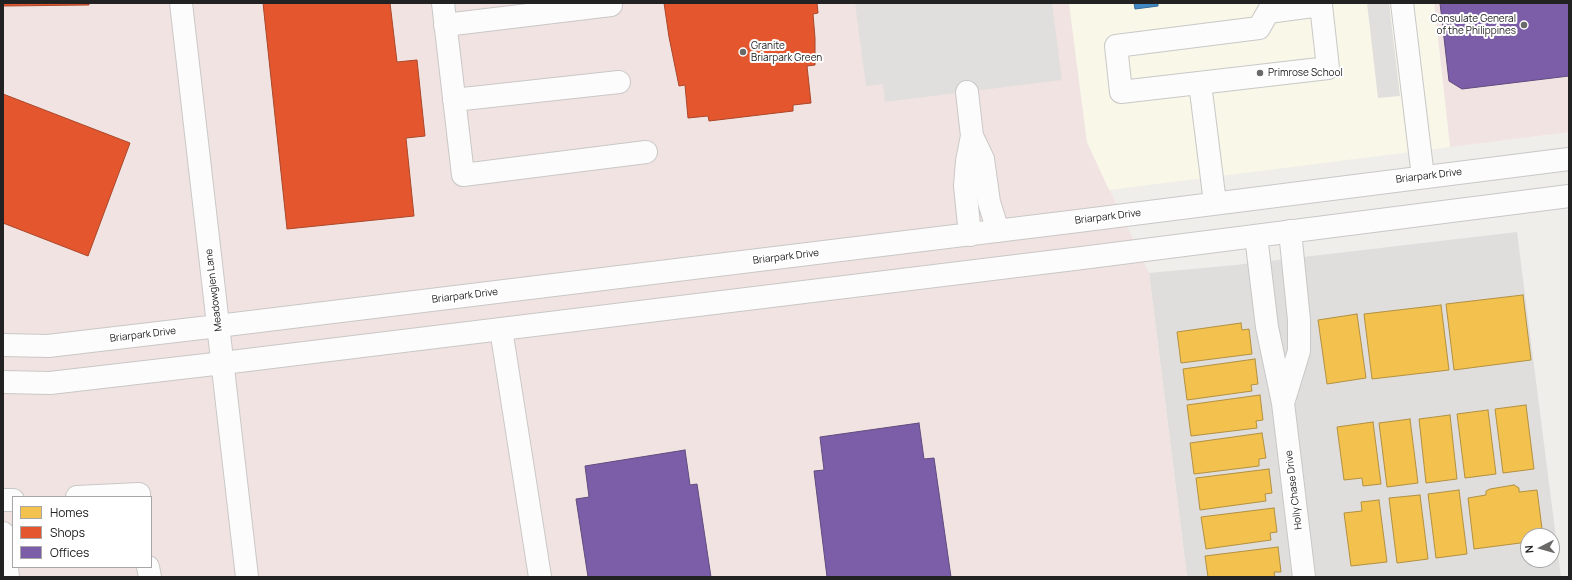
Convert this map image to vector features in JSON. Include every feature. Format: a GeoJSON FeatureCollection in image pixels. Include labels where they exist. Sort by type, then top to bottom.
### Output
{"type":"FeatureCollection","features":[{"type":"Feature","properties":{"kind":"street","name":"Meadowglen Lane"},"geometry":{"type":"LineString","coordinates":[[181,3],[247,577]]}},
{"type":"Feature","properties":{"kind":"street"},"geometry":{"type":"LineString","coordinates":[[443,3],[463,174],[646,152]]}},
{"type":"Feature","properties":{"kind":"street"},"geometry":{"type":"LineString","coordinates":[[1402,3],[1423,177]]}},
{"type":"Feature","properties":{"kind":"street"},"geometry":{"type":"LineString","coordinates":[[445,25],[611,5]]}},
{"type":"Feature","properties":{"kind":"street"},"geometry":{"type":"LineString","coordinates":[[1321,5],[1328,68],[1200,83],[1121,92],[1116,46],[1259,28],[1268,12],[1321,5]]}},
{"type":"Feature","properties":{"kind":"street"},"geometry":{"type":"LineString","coordinates":[[454,100],[619,82]]}},
{"type":"Feature","properties":{"kind":"street"},"geometry":{"type":"LineString","coordinates":[[1200,83],[1215,203]]}},
{"type":"Feature","properties":{"kind":"street"},"geometry":{"type":"LineString","coordinates":[[967,92],[972,136],[967,161],[965,186],[970,234]]}},
{"type":"Feature","properties":{"kind":"street"},"geometry":{"type":"LineString","coordinates":[[972,136],[983,159],[990,202],[998,231]]}},
{"type":"Feature","properties":{"kind":"street","name":"Briarpark Drive"},"geometry":{"type":"LineString","coordinates":[[3,344],[48,346],[218,326],[998,231],[1569,159]]}},
{"type":"Feature","properties":{"kind":"street"},"geometry":{"type":"LineString","coordinates":[[3,382],[50,383],[223,363],[1290,232],[1569,196]]}},
{"type":"Feature","properties":{"kind":"street","name":"Holly Chase Drive"},"geometry":{"type":"LineString","coordinates":[[1283,403],[1298,351],[1299,320],[1290,232]]}},
{"type":"Feature","properties":{"kind":"street","name":"Holly Chase Drive"},"geometry":{"type":"LineString","coordinates":[[1256,236],[1267,327],[1283,403],[1304,577]]}},
{"type":"Feature","properties":{"kind":"street"},"geometry":{"type":"LineString","coordinates":[[1264,301],[1296,297]]}},
{"type":"Feature","properties":{"kind":"street"},"geometry":{"type":"LineString","coordinates":[[501,329],[540,577]]}},
{"type":"Feature","properties":{"kind":"street"},"geometry":{"type":"LineString","coordinates":[[98,496],[139,494],[139,496]]}},
{"type":"Feature","properties":{"kind":"street"},"geometry":{"type":"LineString","coordinates":[[3,533],[8,577]]}},
{"type":"Feature","properties":{"kind":"shaded area"},"geometry":{"type":"Polygon","coordinates":[[[3,3],[1069,3],[1087,142],[1149,273],[1187,577],[3,577],[3,3]]]}},
{"type":"Feature","properties":{"kind":"shaded area"},"geometry":{"type":"Polygon","coordinates":[[[855,3],[1052,3],[1062,80],[885,102],[883,84],[866,86],[855,3]]]}},
{"type":"Feature","properties":{"kind":"shaded area","name":"Primrose School"},"geometry":{"type":"Polygon","coordinates":[[[1069,3],[1434,3],[1450,147],[1109,190],[1087,142],[1069,3]]]}},
{"type":"Feature","properties":{"kind":"shaded area"},"geometry":{"type":"Polygon","coordinates":[[[1367,3],[1389,3],[1400,96],[1378,98],[1367,3]]]}},
{"type":"Feature","properties":{"kind":"shaded area"},"geometry":{"type":"Polygon","coordinates":[[[1434,3],[1569,3],[1569,132],[1450,147],[1434,3]]]}},
{"type":"Feature","properties":{"kind":"shaded area"},"geometry":{"type":"Polygon","coordinates":[[[1517,232],[1555,528],[1520,528],[1520,568],[1560,568],[1561,577],[1187,577],[1149,273],[1235,265],[1517,232]]]}},
{"type":"Feature","properties":{"kind":"building: Homes"},"geometry":{"type":"Polygon","coordinates":[[[1523,295],[1531,360],[1454,370],[1446,304],[1523,295]]]}},
{"type":"Feature","properties":{"kind":"building: Homes"},"geometry":{"type":"Polygon","coordinates":[[[1441,305],[1449,370],[1372,379],[1364,314],[1441,305]]]}},
{"type":"Feature","properties":{"kind":"building: Homes"},"geometry":{"type":"Polygon","coordinates":[[[1357,314],[1366,378],[1327,384],[1318,320],[1357,314]]]}},
{"type":"Feature","properties":{"kind":"building: Homes"},"geometry":{"type":"Polygon","coordinates":[[[1241,323],[1242,330],[1249,329],[1252,354],[1181,363],[1177,332],[1241,323]]]}},
{"type":"Feature","properties":{"kind":"building: Homes"},"geometry":{"type":"Polygon","coordinates":[[[1255,359],[1258,384],[1251,385],[1252,391],[1187,400],[1183,369],[1255,359]]]}},
{"type":"Feature","properties":{"kind":"building: Homes"},"geometry":{"type":"Polygon","coordinates":[[[1260,395],[1263,420],[1256,421],[1257,428],[1191,436],[1187,405],[1260,395]]]}},
{"type":"Feature","properties":{"kind":"building: Homes"},"geometry":{"type":"Polygon","coordinates":[[[1526,405],[1534,469],[1503,473],[1495,409],[1526,405]]]}},
{"type":"Feature","properties":{"kind":"building: Homes"},"geometry":{"type":"Polygon","coordinates":[[[1488,410],[1496,474],[1465,478],[1457,414],[1488,410]]]}},
{"type":"Feature","properties":{"kind":"building: Homes"},"geometry":{"type":"Polygon","coordinates":[[[1450,415],[1457,479],[1426,483],[1419,419],[1450,415]]]}},
{"type":"Feature","properties":{"kind":"building: Homes"},"geometry":{"type":"Polygon","coordinates":[[[1410,419],[1418,483],[1387,487],[1379,423],[1410,419]]]}},
{"type":"Feature","properties":{"kind":"building: Homes"},"geometry":{"type":"Polygon","coordinates":[[[1373,422],[1381,484],[1363,486],[1362,478],[1344,480],[1337,427],[1373,422]]]}},
{"type":"Feature","properties":{"kind":"building: Homes"},"geometry":{"type":"Polygon","coordinates":[[[1262,433],[1266,458],[1259,459],[1259,466],[1194,474],[1190,443],[1262,433]]]}},
{"type":"Feature","properties":{"kind":"building: Homes"},"geometry":{"type":"Polygon","coordinates":[[[1269,469],[1272,493],[1265,494],[1266,501],[1200,510],[1196,478],[1269,469]]]}},
{"type":"Feature","properties":{"kind":"building: Homes"},"geometry":{"type":"Polygon","coordinates":[[[1514,485],[1519,488],[1519,492],[1537,490],[1542,528],[1520,528],[1520,543],[1474,549],[1468,498],[1486,495],[1486,491],[1514,485]]]}},
{"type":"Feature","properties":{"kind":"building: Homes"},"geometry":{"type":"Polygon","coordinates":[[[1459,490],[1467,554],[1436,558],[1428,494],[1459,490]]]}},
{"type":"Feature","properties":{"kind":"building: Homes"},"geometry":{"type":"Polygon","coordinates":[[[1420,495],[1428,559],[1397,563],[1389,498],[1420,495]]]}},
{"type":"Feature","properties":{"kind":"building: Homes"},"geometry":{"type":"Polygon","coordinates":[[[1379,500],[1387,562],[1351,566],[1344,513],[1362,511],[1361,502],[1379,500]]]}},
{"type":"Feature","properties":{"kind":"building: Homes"},"geometry":{"type":"Polygon","coordinates":[[[1274,508],[1277,532],[1270,533],[1271,540],[1206,549],[1201,517],[1274,508]]]}},
{"type":"Feature","properties":{"kind":"building: Homes"},"geometry":{"type":"Polygon","coordinates":[[[1278,547],[1281,572],[1274,572],[1275,577],[1208,577],[1205,556],[1278,547]]]}},
{"type":"Feature","properties":{"kind":"building: Shops"},"geometry":{"type":"Polygon","coordinates":[[[3,3],[89,3],[89,5],[3,6],[3,3]]]}},
{"type":"Feature","properties":{"kind":"building: Shops"},"geometry":{"type":"Polygon","coordinates":[[[263,3],[390,3],[397,62],[417,60],[425,136],[406,138],[414,216],[287,229],[263,3]]]}},
{"type":"Feature","properties":{"kind":"building: Shops","name":"Granite Briarpark Green"},"geometry":{"type":"Polygon","coordinates":[[[664,3],[817,3],[818,13],[813,14],[815,65],[807,66],[811,103],[793,105],[793,111],[709,121],[708,116],[688,118],[685,85],[679,86],[664,3]]]}},
{"type":"Feature","properties":{"kind":"building: Shops"},"geometry":{"type":"Polygon","coordinates":[[[3,94],[130,143],[88,256],[3,223],[3,94]]]}},
{"type":"Feature","properties":{"kind":"building: Offices"},"geometry":{"type":"Polygon","coordinates":[[[1440,3],[1569,3],[1569,76],[1462,89],[1449,81],[1440,3]]]}},
{"type":"Feature","properties":{"kind":"building: Offices"},"geometry":{"type":"Polygon","coordinates":[[[919,423],[924,459],[934,458],[951,577],[827,577],[814,471],[824,470],[820,437],[919,423]]]}},
{"type":"Feature","properties":{"kind":"building: Offices"},"geometry":{"type":"Polygon","coordinates":[[[685,450],[690,485],[697,484],[711,577],[588,577],[576,499],[589,497],[585,466],[685,450]]]}},
{"type":"Feature","properties":{"kind":"building: Schools"},"geometry":{"type":"Polygon","coordinates":[[[1134,3],[1158,3],[1158,6],[1135,9],[1134,3]]]}},
{"type":"Feature","properties":{"kind":"place","name":"Consulate General of the Philippines"},"geometry":{"type":"Point","coordinates":[1524,25]}},
{"type":"Feature","properties":{"kind":"place","name":"Granite Briarpark Green"},"geometry":{"type":"Point","coordinates":[743,52]}},
{"type":"Feature","properties":{"kind":"place","name":"Primrose School"},"geometry":{"type":"Point","coordinates":[1260,73]}}]}
